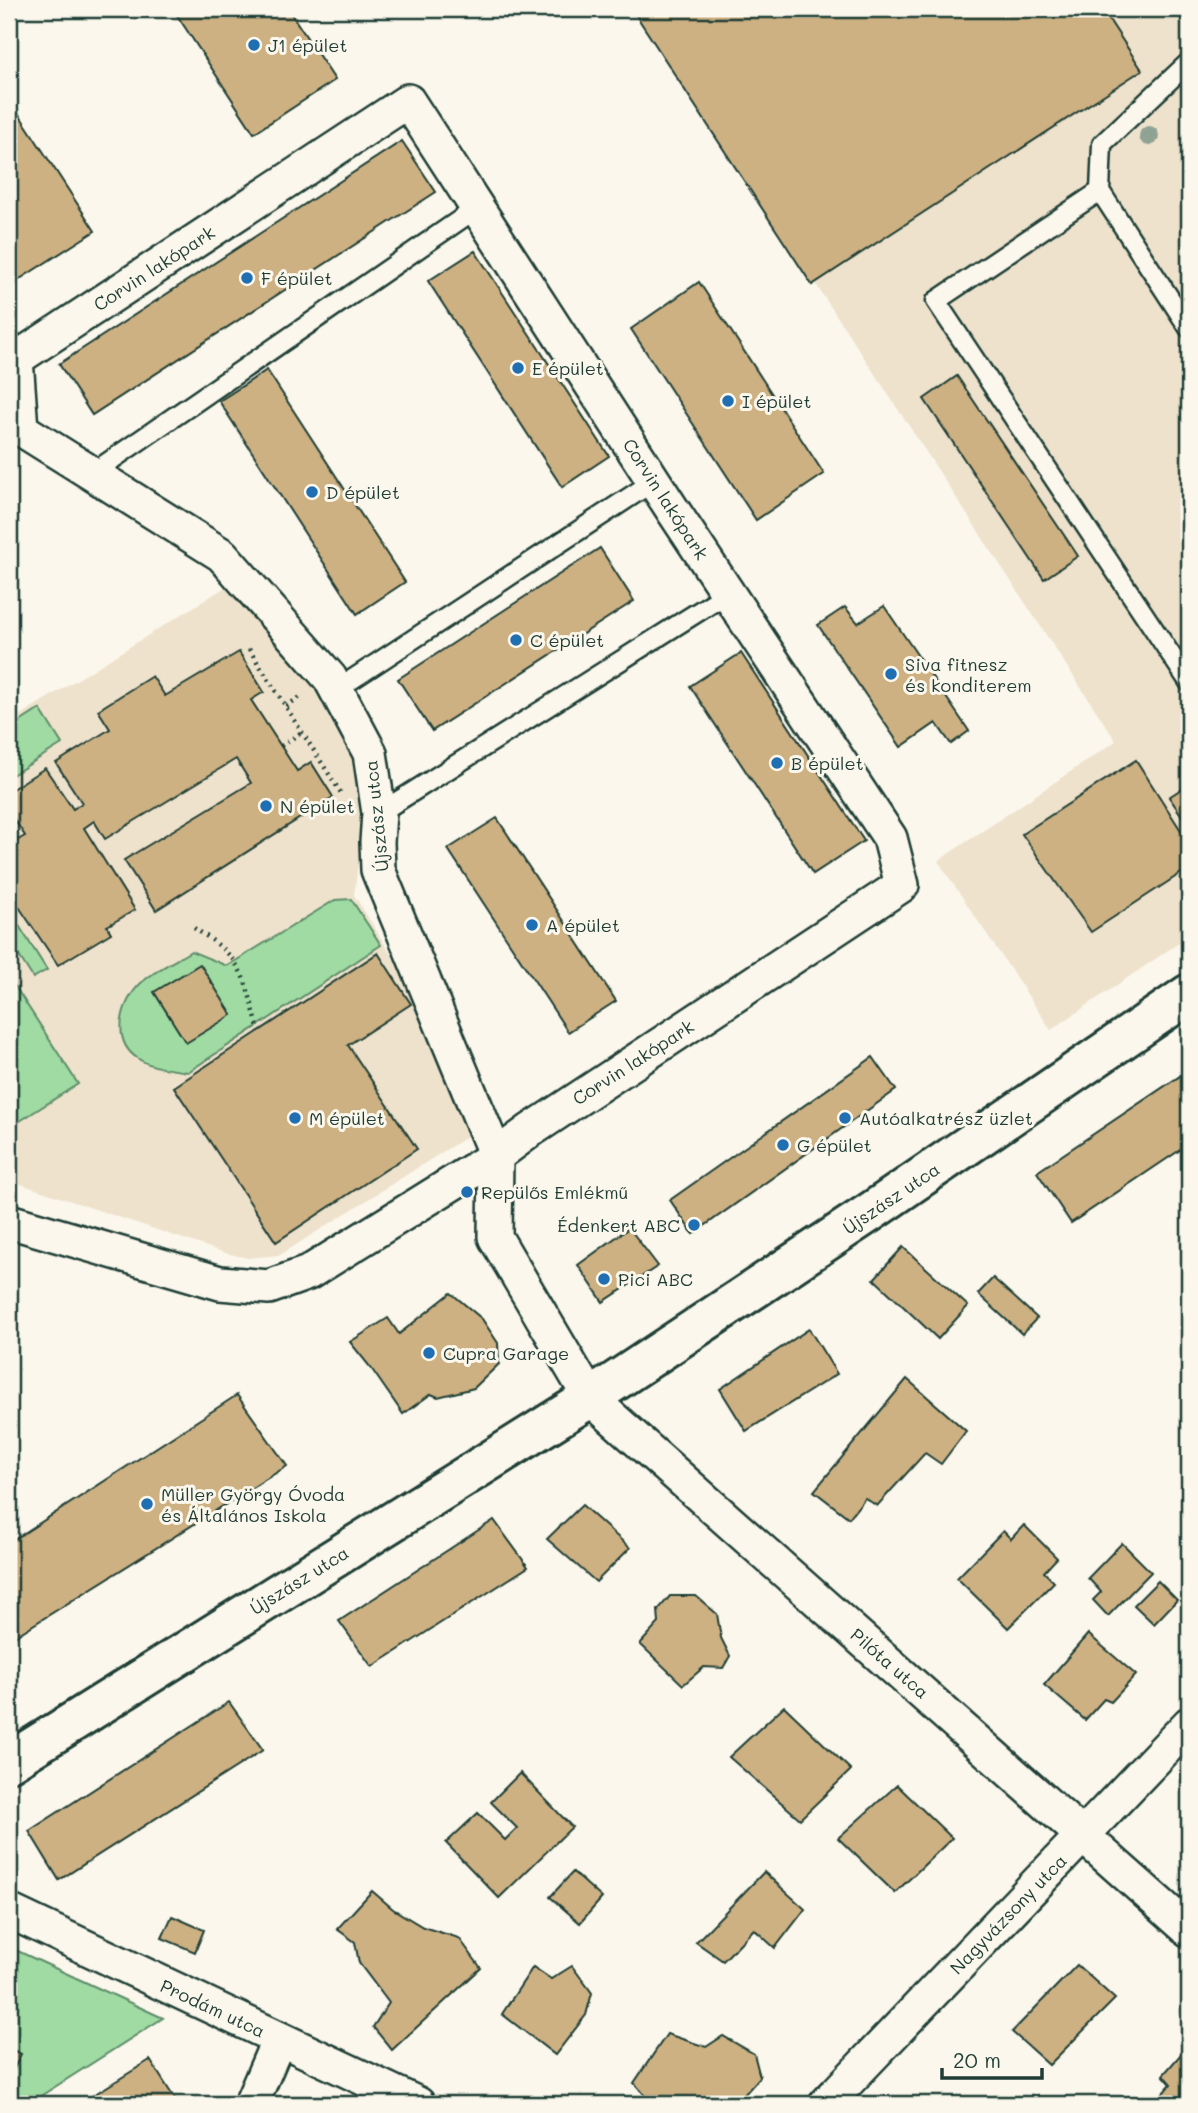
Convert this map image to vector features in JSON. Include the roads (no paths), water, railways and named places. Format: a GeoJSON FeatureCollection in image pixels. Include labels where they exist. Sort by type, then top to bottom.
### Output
{"type":"FeatureCollection","features":[{"type":"Feature","properties":{"kind":"street","name":"Corvin lakópark"},"geometry":{"type":"LineString","coordinates":[[12,355],[408,102],[890,838],[902,885],[531,1130],[496,1156]]}},
{"type":"Feature","properties":{"kind":"street","name":"Újszász utca"},"geometry":{"type":"LineString","coordinates":[[12,355],[15,433],[90,474],[222,555],[330,678],[370,753],[379,813],[378,870],[496,1156],[495,1237],[590,1398]]}},
{"type":"Feature","properties":{"kind":"street","name":"Újszász utca"},"geometry":{"type":"LineString","coordinates":[[9,1762],[590,1398],[872,1211],[1189,994]]}},
{"type":"Feature","properties":{"kind":"street"},"geometry":{"type":"LineString","coordinates":[[9,1221],[219,1283],[269,1287],[308,1273],[496,1156]]}},
{"type":"Feature","properties":{"kind":"street","name":"Pilóta utca"},"geometry":{"type":"LineString","coordinates":[[590,1398],[1189,1930]]}},
{"type":"Feature","properties":{"kind":"street","name":"Nagyvázsony utca"},"geometry":{"type":"LineString","coordinates":[[826,2104],[1189,1724]]}},
{"type":"Feature","properties":{"kind":"street","name":"Prodám utca"},"geometry":{"type":"LineString","coordinates":[[9,1911],[418,2104]]}},
{"type":"Feature","properties":{"kind":"street"},"geometry":{"type":"LineString","coordinates":[[251,2104],[279,2039]]}},
{"type":"Feature","properties":{"kind":"lane"},"geometry":{"type":"LineString","coordinates":[[1189,62],[1101,144],[1100,191],[1189,328]]}},
{"type":"Feature","properties":{"kind":"lane"},"geometry":{"type":"LineString","coordinates":[[1100,191],[936,301],[1189,682]]}},
{"type":"Feature","properties":{"kind":"lane"},"geometry":{"type":"LineString","coordinates":[[90,474],[477,208]]}},
{"type":"Feature","properties":{"kind":"lane"},"geometry":{"type":"LineString","coordinates":[[336,690],[654,481]]}},
{"type":"Feature","properties":{"kind":"lane"},"geometry":{"type":"LineString","coordinates":[[379,813],[728,593]]}},
{"type":"Feature","properties":{"kind":"place","name":"J1 épület"},"geometry":{"type":"Point","coordinates":[254,45]}},
{"type":"Feature","properties":{"kind":"place","name":"F épület"},"geometry":{"type":"Point","coordinates":[247,278]}},
{"type":"Feature","properties":{"kind":"place","name":"E épület"},"geometry":{"type":"Point","coordinates":[518,368]}},
{"type":"Feature","properties":{"kind":"place","name":"I épület"},"geometry":{"type":"Point","coordinates":[728,401]}},
{"type":"Feature","properties":{"kind":"place","name":"D épület"},"geometry":{"type":"Point","coordinates":[312,492]}},
{"type":"Feature","properties":{"kind":"place","name":"C épület"},"geometry":{"type":"Point","coordinates":[516,640]}},
{"type":"Feature","properties":{"kind":"place","name":"Siva fitnesz és konditerem"},"geometry":{"type":"Point","coordinates":[891,674]}},
{"type":"Feature","properties":{"kind":"place","name":"B épület"},"geometry":{"type":"Point","coordinates":[777,763]}},
{"type":"Feature","properties":{"kind":"place","name":"N épület"},"geometry":{"type":"Point","coordinates":[266,806]}},
{"type":"Feature","properties":{"kind":"place","name":"A épület"},"geometry":{"type":"Point","coordinates":[532,925]}},
{"type":"Feature","properties":{"kind":"place","name":"M épület"},"geometry":{"type":"Point","coordinates":[295,1118]}},
{"type":"Feature","properties":{"kind":"place","name":"Autóalkatrész üzlet"},"geometry":{"type":"Point","coordinates":[845,1118]}},
{"type":"Feature","properties":{"kind":"place","name":"G épület"},"geometry":{"type":"Point","coordinates":[783,1145]}},
{"type":"Feature","properties":{"kind":"place","name":"Repülős Emlékmű"},"geometry":{"type":"Point","coordinates":[467,1192]}},
{"type":"Feature","properties":{"kind":"place","name":"Édenkert ABC"},"geometry":{"type":"Point","coordinates":[694,1225]}},
{"type":"Feature","properties":{"kind":"place","name":"Pici ABC"},"geometry":{"type":"Point","coordinates":[604,1279]}},
{"type":"Feature","properties":{"kind":"place","name":"Cupra Garage"},"geometry":{"type":"Point","coordinates":[429,1353]}},
{"type":"Feature","properties":{"kind":"place","name":"Müller György Óvoda és Általános Iskola"},"geometry":{"type":"Point","coordinates":[147,1504]}}]}
